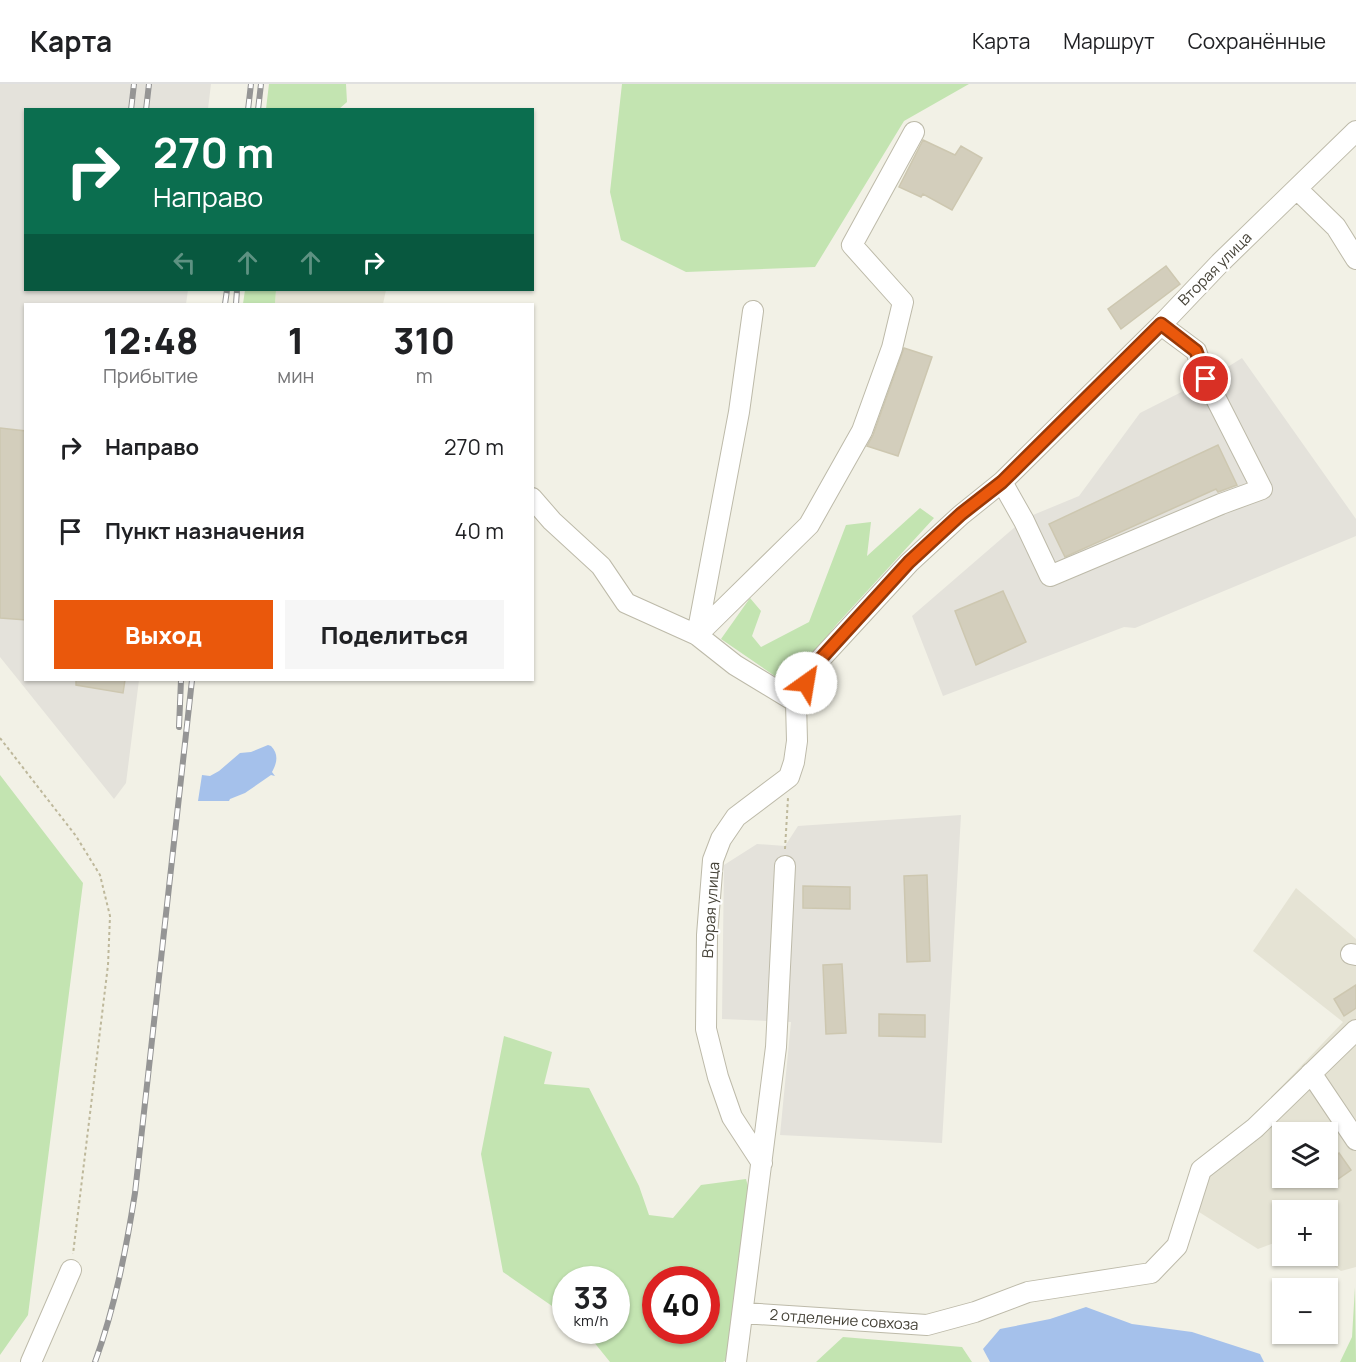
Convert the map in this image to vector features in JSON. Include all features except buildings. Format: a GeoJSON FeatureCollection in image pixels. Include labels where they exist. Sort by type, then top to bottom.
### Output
{"type":"FeatureCollection","features":[{"type":"Feature","properties":{"kind":"street","name":"Вторая улица"},"geometry":{"type":"LineString","coordinates":[[762,1163],[732,1117],[706,1029],[707,935],[713,860],[721,839],[736,817],[789,777],[797,741],[796,702],[815,665],[909,562],[961,514],[1002,482],[1220,263],[1356,131]]}},
{"type":"Feature","properties":{"kind":"street"},"geometry":{"type":"LineString","coordinates":[[697,634],[809,525],[862,431],[892,348],[903,302],[852,245],[914,132]]}},
{"type":"Feature","properties":{"kind":"street"},"geometry":{"type":"LineString","coordinates":[[1297,189],[1336,227],[1356,259]]}},
{"type":"Feature","properties":{"kind":"street"},"geometry":{"type":"LineString","coordinates":[[697,634],[739,412],[753,311]]}},
{"type":"Feature","properties":{"kind":"street"},"geometry":{"type":"LineString","coordinates":[[1002,482],[1024,521],[1050,576],[1262,489],[1206,379],[1196,351],[1161,324]]}},
{"type":"Feature","properties":{"kind":"street"},"geometry":{"type":"LineString","coordinates":[[534,500],[552,521],[601,566],[626,603],[697,634],[735,665],[796,702]]}},
{"type":"Feature","properties":{"kind":"street"},"geometry":{"type":"LineString","coordinates":[[736,1362],[776,1047],[785,856]]}},
{"type":"Feature","properties":{"kind":"street","name":"2 отделение совхоза"},"geometry":{"type":"LineString","coordinates":[[743,1313],[927,1325],[975,1312],[1028,1292],[1151,1273],[1177,1246],[1201,1170],[1255,1128],[1356,1030]]}},
{"type":"Feature","properties":{"kind":"street"},"geometry":{"type":"LineString","coordinates":[[1311,1073],[1356,1140]]}},
{"type":"Feature","properties":{"kind":"street"},"geometry":{"type":"LineString","coordinates":[[31,1362],[71,1270]]}},
{"type":"Feature","properties":{"kind":"path"},"geometry":{"type":"LineString","coordinates":[[0,738],[76,836],[100,875],[110,916],[108,965],[71,1270]]}},
{"type":"Feature","properties":{"kind":"path"},"geometry":{"type":"LineString","coordinates":[[785,856],[789,777]]}},
{"type":"Feature","properties":{"kind":"shaded area"},"geometry":{"type":"Polygon","coordinates":[[[0,84],[211,84],[208,108],[24,108],[24,291],[188,291],[186,303],[24,303],[24,681],[139,681],[126,783],[114,799],[0,657],[0,84]]]}},
{"type":"Feature","properties":{"kind":"shaded area"},"geometry":{"type":"Polygon","coordinates":[[[276,291],[386,291],[383,303],[275,303],[276,291]]]}},
{"type":"Feature","properties":{"kind":"shaded area"},"geometry":{"type":"Polygon","coordinates":[[[1242,358],[1356,519],[1356,536],[1135,628],[1124,627],[943,696],[912,616],[1015,527],[1033,515],[1079,496],[1140,413],[1215,375],[1242,358]]]}},
{"type":"Feature","properties":{"kind":"shaded area"},"geometry":{"type":"Polygon","coordinates":[[[961,815],[942,1143],[780,1135],[791,1022],[722,1019],[724,865],[757,844],[785,846],[798,826],[961,815]]]}},
{"type":"Feature","properties":{"kind":"shaded area"},"geometry":{"type":"Polygon","coordinates":[[[1296,888],[1356,939],[1356,1267],[1341,1271],[1334,1266],[1338,1266],[1338,1200],[1272,1200],[1272,1244],[1258,1249],[1191,1207],[1222,1149],[1343,1022],[1253,951],[1296,888]]]}},
{"type":"Feature","properties":{"kind":"green space"},"geometry":{"type":"Polygon","coordinates":[[[269,84],[346,84],[347,102],[340,108],[266,108],[269,84]]]}},
{"type":"Feature","properties":{"kind":"green space"},"geometry":{"type":"Polygon","coordinates":[[[622,84],[969,84],[904,121],[815,267],[686,272],[621,240],[610,192],[622,84]]]}},
{"type":"Feature","properties":{"kind":"green space"},"geometry":{"type":"Polygon","coordinates":[[[245,291],[276,291],[275,303],[243,303],[245,291]]]}},
{"type":"Feature","properties":{"kind":"green space"},"geometry":{"type":"Polygon","coordinates":[[[920,508],[934,518],[837,624],[792,679],[785,683],[721,639],[750,598],[761,611],[752,636],[761,647],[809,622],[846,525],[871,522],[867,556],[920,508]]]}},
{"type":"Feature","properties":{"kind":"green space"},"geometry":{"type":"Polygon","coordinates":[[[0,775],[83,883],[28,1315],[0,1355],[0,775]]]}},
{"type":"Feature","properties":{"kind":"green space"},"geometry":{"type":"Polygon","coordinates":[[[504,1036],[552,1052],[544,1084],[589,1088],[639,1186],[649,1215],[673,1218],[701,1185],[746,1179],[752,1201],[729,1359],[723,1362],[610,1362],[595,1344],[630,1344],[630,1266],[552,1266],[552,1306],[503,1272],[481,1154],[504,1036]]]}},
{"type":"Feature","properties":{"kind":"green space"},"geometry":{"type":"Polygon","coordinates":[[[1355,1287],[1356,1362],[1340,1362],[1352,1337],[1355,1287]]]}},
{"type":"Feature","properties":{"kind":"green space"},"geometry":{"type":"Polygon","coordinates":[[[843,1337],[962,1347],[972,1362],[816,1362],[843,1337]]]}},
{"type":"Feature","properties":{"kind":"water"},"geometry":{"type":"Polygon","coordinates":[[[268,745],[274,749],[276,755],[272,772],[275,776],[271,775],[229,801],[198,801],[202,775],[210,776],[219,771],[240,753],[251,752],[268,745]]]}},
{"type":"Feature","properties":{"kind":"water"},"geometry":{"type":"Polygon","coordinates":[[[1086,1307],[1132,1324],[1192,1332],[1260,1354],[1264,1362],[990,1362],[983,1349],[1000,1329],[1050,1319],[1086,1307]]]}},
{"type":"Feature","properties":{"kind":"railway"},"geometry":{"type":"LineString","coordinates":[[131,108],[134,84]]}},
{"type":"Feature","properties":{"kind":"railway"},"geometry":{"type":"LineString","coordinates":[[146,108],[149,84]]}},
{"type":"Feature","properties":{"kind":"railway"},"geometry":{"type":"LineString","coordinates":[[248,108],[251,84]]}},
{"type":"Feature","properties":{"kind":"railway"},"geometry":{"type":"LineString","coordinates":[[258,108],[261,84]]}},
{"type":"Feature","properties":{"kind":"railway"},"geometry":{"type":"LineString","coordinates":[[225,303],[227,291]]}},
{"type":"Feature","properties":{"kind":"railway"},"geometry":{"type":"LineString","coordinates":[[236,303],[237,291]]}},
{"type":"Feature","properties":{"kind":"railway"},"geometry":{"type":"LineString","coordinates":[[179,727],[181,681]]}},
{"type":"Feature","properties":{"kind":"railway"},"geometry":{"type":"LineString","coordinates":[[95,1362],[119,1278],[135,1193],[192,681]]}},
{"type":"Feature","properties":{"kind":"route"},"geometry":{"type":"LineString","coordinates":[[806,683],[815,665],[909,562],[961,514],[1002,482],[1161,324],[1196,351],[1206,379]]}}]}
